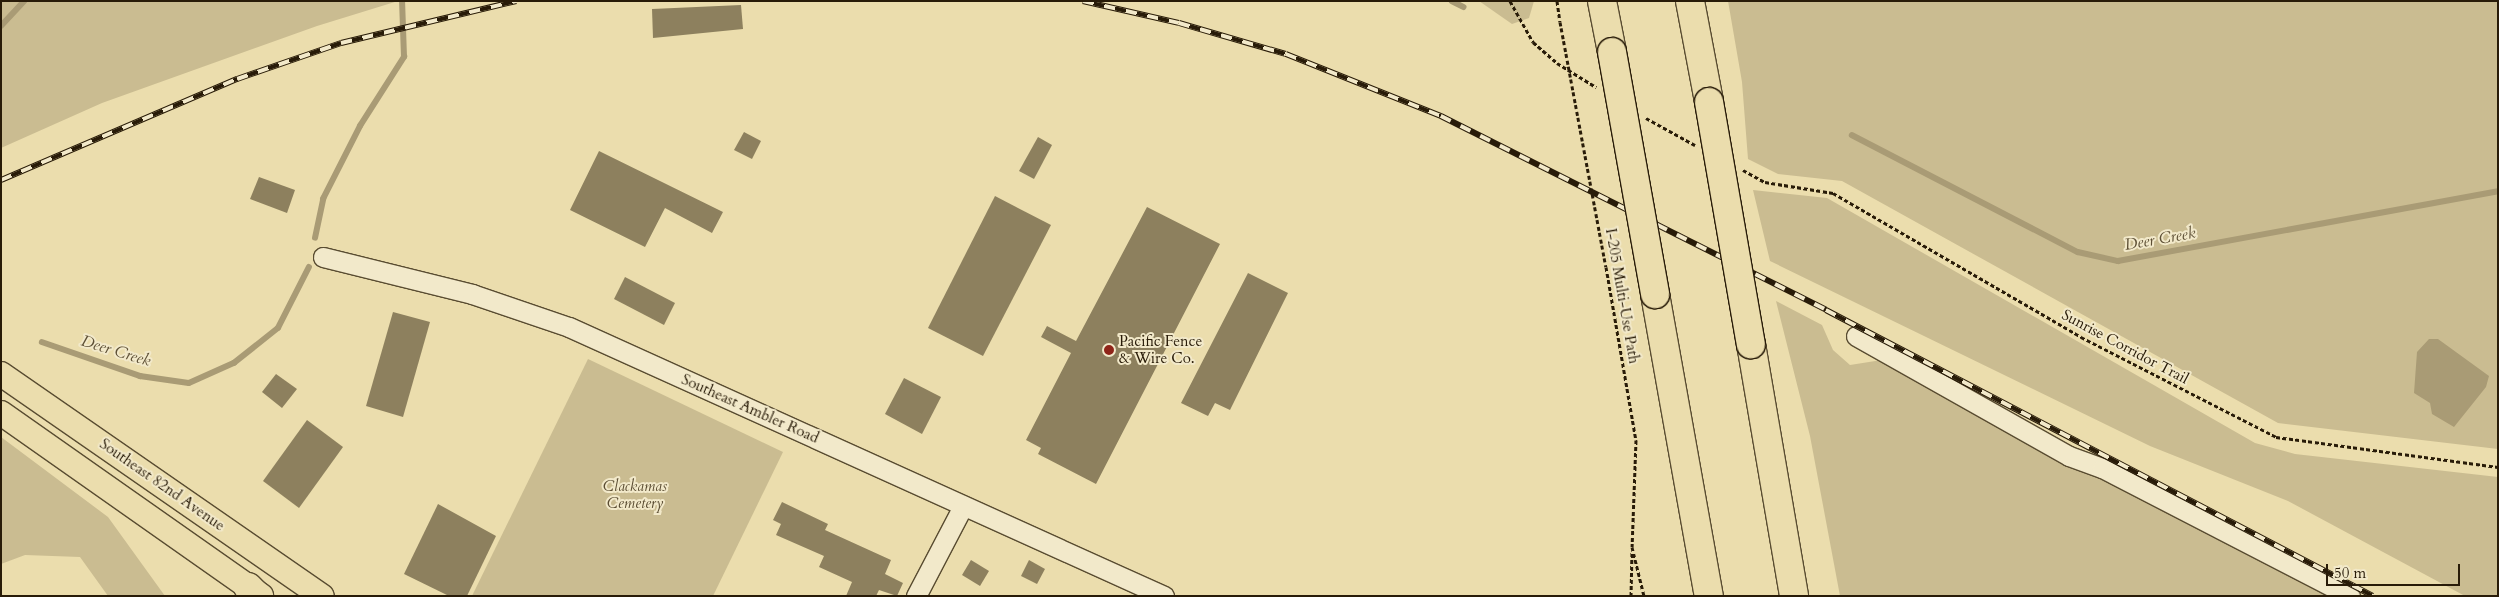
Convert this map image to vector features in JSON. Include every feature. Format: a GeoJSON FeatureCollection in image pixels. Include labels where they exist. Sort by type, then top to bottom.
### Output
{"type":"FeatureCollection","features":[{"type":"Feature","properties":{"kind":"highway"},"geometry":{"type":"LineString","coordinates":[[1602,1],[1710,596]]}},
{"type":"Feature","properties":{"kind":"highway"},"geometry":{"type":"LineString","coordinates":[[1690,1],[1794,596]]}},
{"type":"Feature","properties":{"kind":"main road","name":"Southeast 82nd Avenue"},"geometry":{"type":"LineString","coordinates":[[1,374],[322,596]]}},
{"type":"Feature","properties":{"kind":"main road"},"geometry":{"type":"LineString","coordinates":[[1,413],[255,593]]}},
{"type":"Feature","properties":{"kind":"street","name":"Southeast Ambler Road"},"geometry":{"type":"LineString","coordinates":[[323,257],[472,294],[569,327],[1164,596]]}},
{"type":"Feature","properties":{"kind":"street"},"geometry":{"type":"LineString","coordinates":[[1856,336],[2070,456],[2102,468],[2350,596]]}},
{"type":"Feature","properties":{"kind":"street"},"geometry":{"type":"LineString","coordinates":[[916,596],[963,506]]}},
{"type":"Feature","properties":{"kind":"path","name":"I-205 Multi-Use Path"},"geometry":{"type":"LineString","coordinates":[[1557,1],[1636,440],[1632,547],[1644,596]]}},
{"type":"Feature","properties":{"kind":"path","name":"Sunrise Corridor Trail"},"geometry":{"type":"LineString","coordinates":[[1765,182],[1833,193],[2082,337],[2276,437],[2498,466]]}},
{"type":"Feature","properties":{"kind":"path"},"geometry":{"type":"LineString","coordinates":[[1631,596],[1632,547]]}},
{"type":"Feature","properties":{"kind":"green space"},"geometry":{"type":"Polygon","coordinates":[[[1,1],[398,1],[317,26],[102,103],[1,148],[1,1]]]}},
{"type":"Feature","properties":{"kind":"green space"},"geometry":{"type":"Polygon","coordinates":[[[1479,1],[1534,1],[1529,18],[1512,24],[1479,1]]]}},
{"type":"Feature","properties":{"kind":"green space"},"geometry":{"type":"Polygon","coordinates":[[[1728,1],[2498,1],[2498,449],[2278,423],[1842,181],[1778,174],[1748,159],[1742,82],[1728,1]]]}},
{"type":"Feature","properties":{"kind":"green space"},"geometry":{"type":"Polygon","coordinates":[[[1753,190],[1827,198],[2255,443],[2295,454],[2498,477],[2498,596],[2465,596],[2288,501],[2150,446],[1770,261],[1753,190]]]}},
{"type":"Feature","properties":{"kind":"green space"},"geometry":{"type":"Polygon","coordinates":[[[1776,301],[1822,325],[1833,350],[1850,365],[1888,359],[2334,596],[1840,596],[1810,436],[1776,301]]]}},
{"type":"Feature","properties":{"kind":"green space","name":"Clackamas Cemetery"},"geometry":{"type":"Polygon","coordinates":[[[588,359],[783,452],[713,596],[472,596],[588,359]]]}},
{"type":"Feature","properties":{"kind":"green space"},"geometry":{"type":"Polygon","coordinates":[[[1,437],[108,517],[165,596],[108,596],[80,557],[25,555],[1,564],[1,437]]]}},
{"type":"Feature","properties":{"kind":"shaded area"},"geometry":{"type":"Polygon","coordinates":[[[2429,339],[2438,339],[2489,376],[2486,387],[2454,427],[2432,414],[2430,403],[2414,393],[2417,352],[2429,339]]]}},
{"type":"Feature","properties":{"kind":"building"},"geometry":{"type":"Polygon","coordinates":[[[741,5],[743,29],[653,38],[652,9],[741,5]]]}},
{"type":"Feature","properties":{"kind":"building"},"geometry":{"type":"Polygon","coordinates":[[[744,132],[761,141],[752,159],[734,150],[744,132]]]}},
{"type":"Feature","properties":{"kind":"building"},"geometry":{"type":"Polygon","coordinates":[[[1038,137],[1052,145],[1034,179],[1019,171],[1038,137]]]}},
{"type":"Feature","properties":{"kind":"building"},"geometry":{"type":"Polygon","coordinates":[[[599,151],[723,212],[712,233],[665,208],[645,247],[570,210],[599,151]]]}},
{"type":"Feature","properties":{"kind":"building"},"geometry":{"type":"Polygon","coordinates":[[[259,177],[295,190],[287,213],[250,199],[259,177]]]}},
{"type":"Feature","properties":{"kind":"building"},"geometry":{"type":"Polygon","coordinates":[[[995,196],[1051,225],[983,356],[928,328],[995,196]]]}},
{"type":"Feature","properties":{"kind":"building"},"geometry":{"type":"Polygon","coordinates":[[[1147,207],[1220,244],[1096,484],[1038,454],[1041,448],[1026,440],[1071,353],[1041,337],[1047,326],[1076,341],[1147,207]]]}},
{"type":"Feature","properties":{"kind":"building"},"geometry":{"type":"Polygon","coordinates":[[[1248,273],[1288,293],[1230,410],[1215,403],[1208,416],[1181,403],[1248,273]]]}},
{"type":"Feature","properties":{"kind":"building"},"geometry":{"type":"Polygon","coordinates":[[[625,277],[675,303],[664,325],[614,299],[625,277]]]}},
{"type":"Feature","properties":{"kind":"building"},"geometry":{"type":"Polygon","coordinates":[[[393,312],[430,322],[403,417],[366,406],[393,312]]]}},
{"type":"Feature","properties":{"kind":"building"},"geometry":{"type":"Polygon","coordinates":[[[276,374],[297,389],[282,408],[262,392],[276,374]]]}},
{"type":"Feature","properties":{"kind":"building"},"geometry":{"type":"Polygon","coordinates":[[[904,378],[941,397],[922,434],[885,414],[904,378]]]}},
{"type":"Feature","properties":{"kind":"building"},"geometry":{"type":"Polygon","coordinates":[[[307,420],[343,447],[299,508],[263,481],[307,420]]]}},
{"type":"Feature","properties":{"kind":"building"},"geometry":{"type":"Polygon","coordinates":[[[782,502],[828,524],[825,530],[891,560],[885,574],[903,583],[897,596],[879,590],[876,596],[846,596],[852,582],[819,567],[824,556],[776,535],[781,524],[773,520],[782,502]]]}},
{"type":"Feature","properties":{"kind":"building"},"geometry":{"type":"Polygon","coordinates":[[[438,504],[496,536],[467,596],[449,596],[404,574],[438,504]]]}},
{"type":"Feature","properties":{"kind":"building"},"geometry":{"type":"Polygon","coordinates":[[[971,560],[989,571],[980,586],[962,575],[971,560]]]}},
{"type":"Feature","properties":{"kind":"building"},"geometry":{"type":"Polygon","coordinates":[[[1029,560],[1045,569],[1037,584],[1021,576],[1029,560]]]}},
{"type":"Feature","properties":{"kind":"waterway"},"geometry":{"type":"LineString","coordinates":[[1,26],[24,1]]}},
{"type":"Feature","properties":{"kind":"waterway","name":"Deer Creek"},"geometry":{"type":"LineString","coordinates":[[315,238],[323,199],[360,126],[404,57],[402,1]]}},
{"type":"Feature","properties":{"kind":"waterway","name":"Deer Creek"},"geometry":{"type":"LineString","coordinates":[[1452,1],[1464,7]]}},
{"type":"Feature","properties":{"kind":"waterway","name":"Deer Creek"},"geometry":{"type":"LineString","coordinates":[[1852,135],[2078,252],[2118,261],[2498,191]]}},
{"type":"Feature","properties":{"kind":"waterway","name":"Deer Creek"},"geometry":{"type":"LineString","coordinates":[[42,342],[140,376],[189,383],[234,363],[278,328],[309,267]]}},
{"type":"Feature","properties":{"kind":"railway"},"geometry":{"type":"LineString","coordinates":[[1,180],[237,79],[341,43],[516,1]]}},
{"type":"Feature","properties":{"kind":"railway"},"geometry":{"type":"LineString","coordinates":[[1083,1],[1179,23],[1286,54],[1441,116],[1826,310],[2373,596]]}},
{"type":"Feature","properties":{"kind":"place","name":"Pacific Fence & Wire Co."},"geometry":{"type":"Point","coordinates":[1109,350]}}]}
